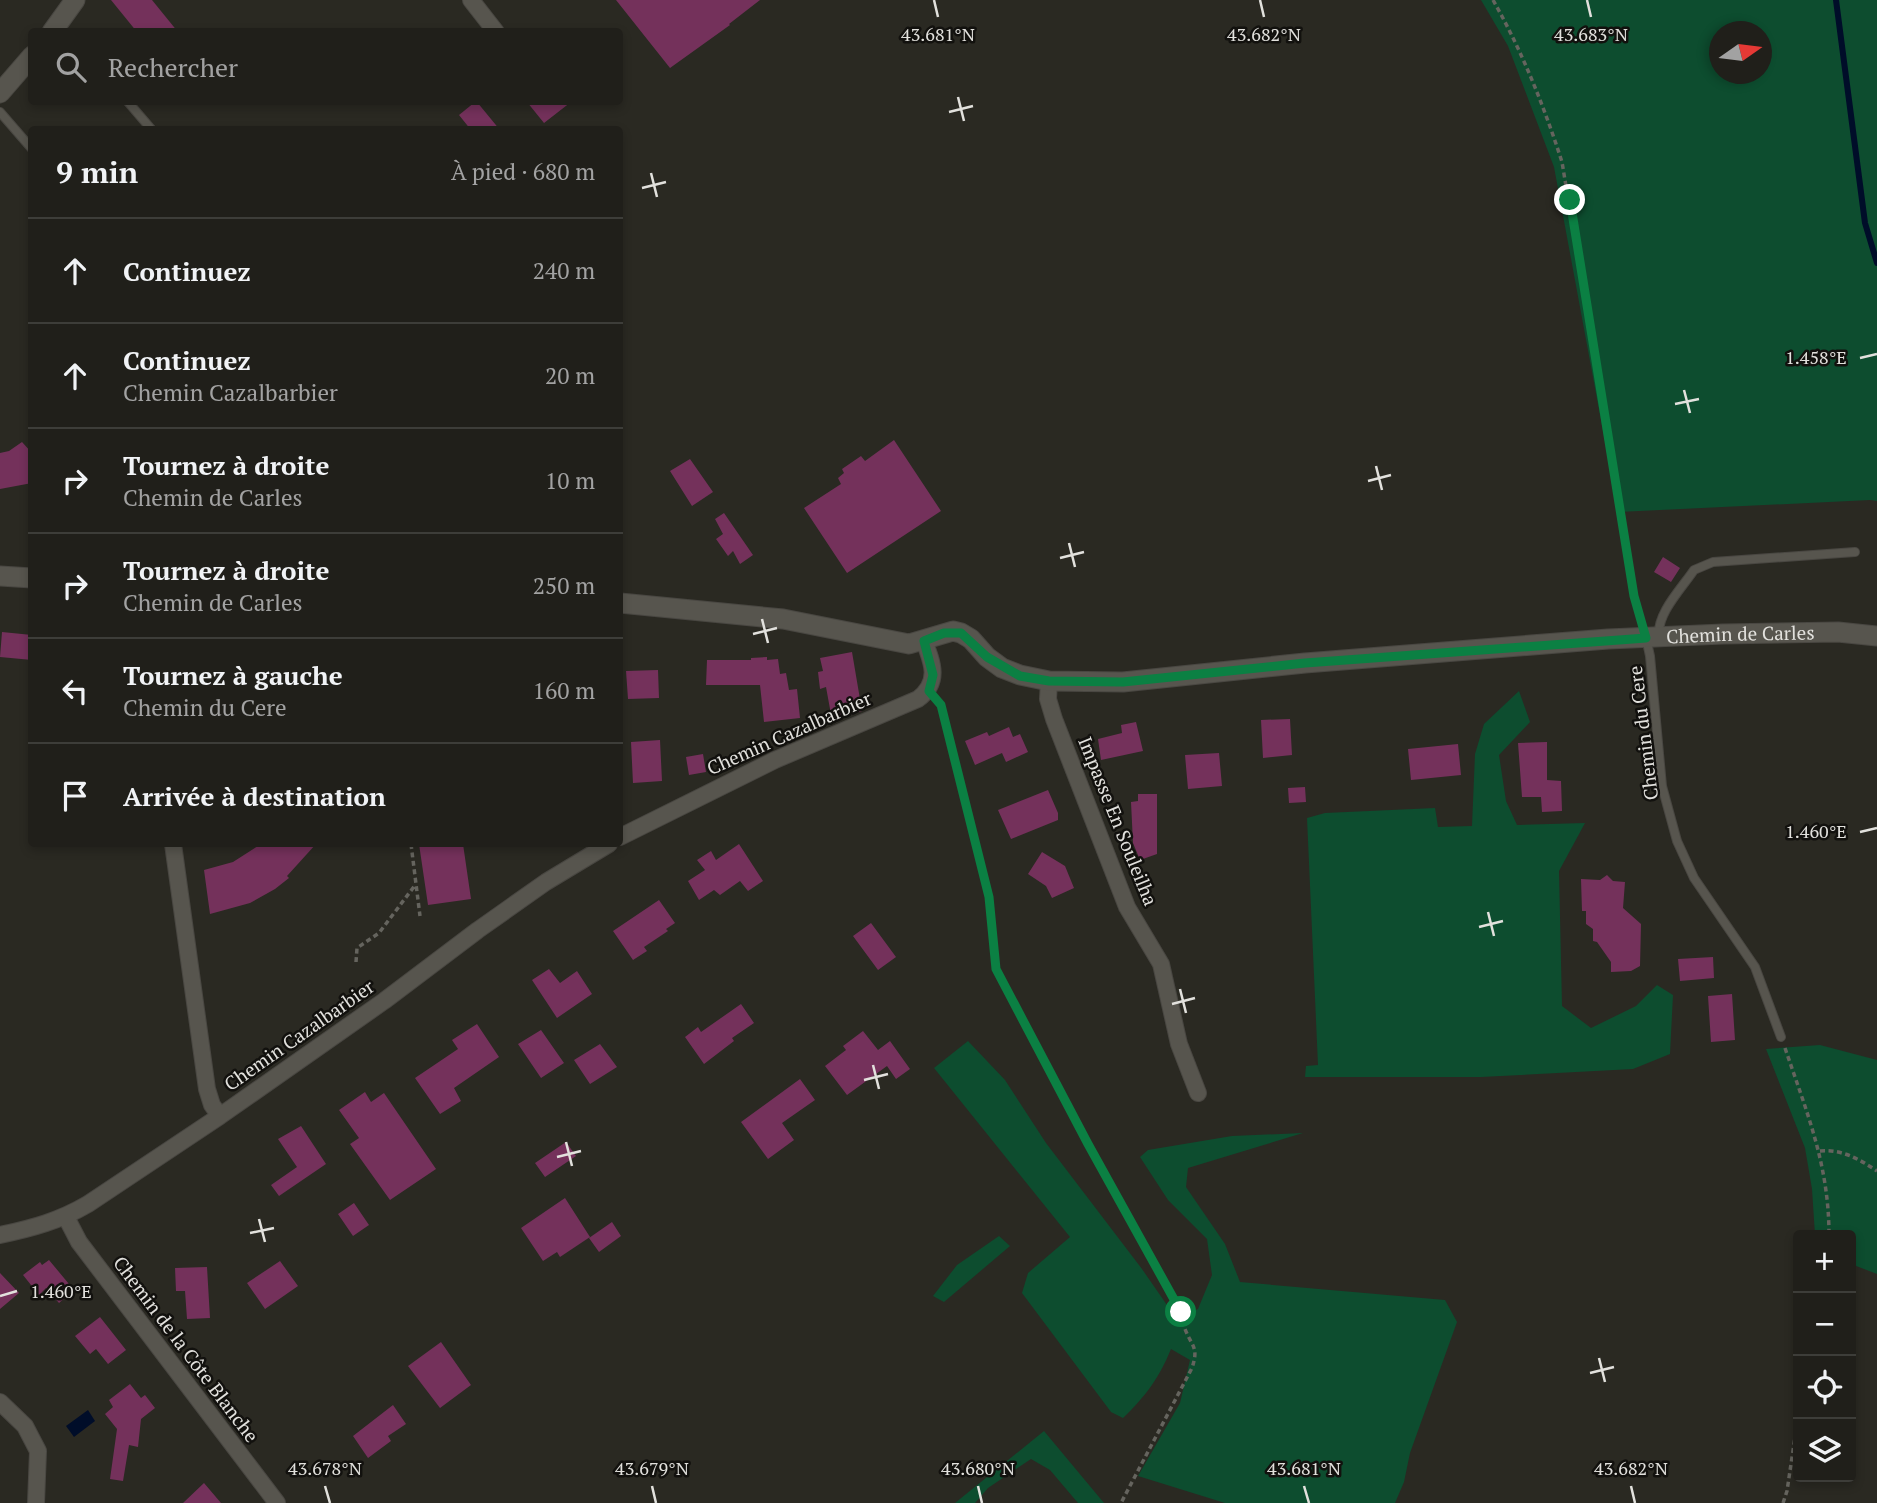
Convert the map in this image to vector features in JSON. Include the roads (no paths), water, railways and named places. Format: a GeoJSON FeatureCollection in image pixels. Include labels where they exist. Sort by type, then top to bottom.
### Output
{"type":"FeatureCollection","features":[{"type":"Feature","properties":{"kind":"street"},"geometry":{"type":"LineString","coordinates":[[61,28],[75,0]]}},
{"type":"Feature","properties":{"kind":"street"},"geometry":{"type":"LineString","coordinates":[[471,0],[493,28]]}},
{"type":"Feature","properties":{"kind":"street"},"geometry":{"type":"LineString","coordinates":[[0,93],[28,61]]}},
{"type":"Feature","properties":{"kind":"street"},"geometry":{"type":"LineString","coordinates":[[0,576],[28,578]]}},
{"type":"Feature","properties":{"kind":"street","name":"Chemin de Carles"},"geometry":{"type":"LineString","coordinates":[[623,603],[783,620],[909,644],[944,633],[961,633],[1002,668],[1020,676],[1049,681],[1123,682],[1305,663],[1652,638],[1838,632],[1877,636]]}},
{"type":"Feature","properties":{"kind":"street","name":"Chemin Cazalbarbier"},"geometry":{"type":"LineString","coordinates":[[623,836],[775,760],[918,699],[929,691],[933,675],[924,641]]}},
{"type":"Feature","properties":{"kind":"street","name":"Impasse En Souleilha"},"geometry":{"type":"LineString","coordinates":[[1049,681],[1048,699],[1054,719],[1111,869],[1127,907],[1161,964],[1179,1044],[1198,1093]]}},
{"type":"Feature","properties":{"kind":"street"},"geometry":{"type":"LineString","coordinates":[[173,847],[207,1090],[212,1105],[220,1116]]}},
{"type":"Feature","properties":{"kind":"street","name":"Chemin Cazalbarbier"},"geometry":{"type":"LineString","coordinates":[[0,1235],[41,1227],[66,1217],[220,1116],[384,1001],[489,921],[604,847]]}},
{"type":"Feature","properties":{"kind":"street","name":"Chemin de la Côte Blanche"},"geometry":{"type":"LineString","coordinates":[[66,1217],[79,1241],[276,1503]]}},
{"type":"Feature","properties":{"kind":"street"},"geometry":{"type":"LineString","coordinates":[[0,1402],[25,1426],[38,1451],[36,1503]]}},
{"type":"Feature","properties":{"kind":"lane"},"geometry":{"type":"LineString","coordinates":[[131,105],[149,126]]}},
{"type":"Feature","properties":{"kind":"lane"},"geometry":{"type":"LineString","coordinates":[[0,112],[28,144]]}},
{"type":"Feature","properties":{"kind":"lane"},"geometry":{"type":"LineString","coordinates":[[1652,638],[1666,611],[1694,570],[1700,566],[1713,562],[1855,552]]}},
{"type":"Feature","properties":{"kind":"lane","name":"Chemin du Cere"},"geometry":{"type":"LineString","coordinates":[[1652,638],[1650,656],[1662,786],[1677,841],[1693,878],[1755,967],[1781,1037]]}},
{"type":"Feature","properties":{"kind":"water"},"geometry":{"type":"Polygon","coordinates":[[[88,1410],[95,1421],[74,1437],[66,1426],[88,1410]]]}},
{"type":"Feature","properties":{"kind":"waterway"},"geometry":{"type":"LineString","coordinates":[[1836,0],[1865,223],[1877,263]]}}]}
